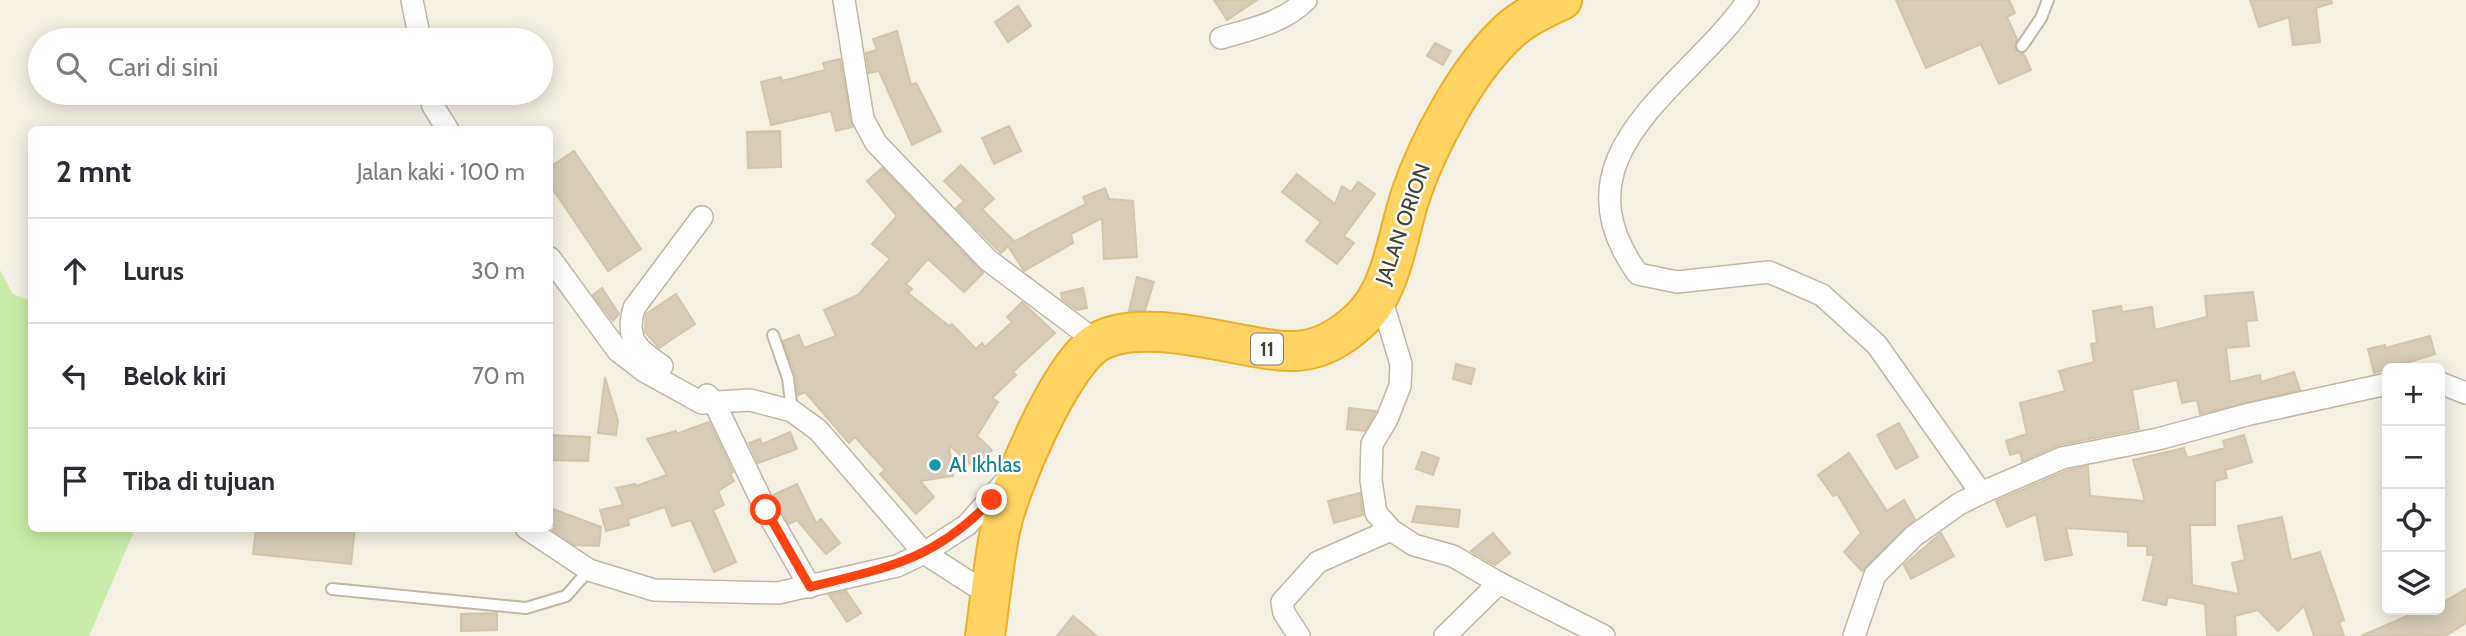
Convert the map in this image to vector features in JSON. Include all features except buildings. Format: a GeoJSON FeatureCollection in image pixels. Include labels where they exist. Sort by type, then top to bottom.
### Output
{"type":"FeatureCollection","features":[{"type":"Feature","properties":{"kind":"highway","name":"JALAN ORION"},"geometry":{"type":"LineString","coordinates":[[1097,342],[1124,334],[1164,332],[1303,353],[1335,341],[1360,320],[1380,291],[1426,158],[1469,81],[1503,36],[1529,16],[1562,0]]}},
{"type":"Feature","properties":{"kind":"highway"},"geometry":{"type":"LineString","coordinates":[[985,636],[1000,529],[1030,446],[1062,379],[1097,342]]}},
{"type":"Feature","properties":{"kind":"street"},"geometry":{"type":"LineString","coordinates":[[412,0],[418,28]]}},
{"type":"Feature","properties":{"kind":"street"},"geometry":{"type":"LineString","coordinates":[[844,0],[863,118],[876,143],[988,260],[1097,342]]}},
{"type":"Feature","properties":{"kind":"street"},"geometry":{"type":"LineString","coordinates":[[1221,38],[1272,22],[1296,10],[1306,0]]}},
{"type":"Feature","properties":{"kind":"street"},"geometry":{"type":"LineString","coordinates":[[1748,0],[1702,57],[1661,94],[1643,116],[1612,170],[1609,191],[1621,250],[1638,274],[1666,280],[1769,272],[1822,295],[1877,345],[1981,493]]}},
{"type":"Feature","properties":{"kind":"street"},"geometry":{"type":"LineString","coordinates":[[433,105],[445,126]]}},
{"type":"Feature","properties":{"kind":"street"},"geometry":{"type":"LineString","coordinates":[[702,217],[634,308],[629,325],[633,340],[644,354],[691,380],[714,401],[766,510],[810,587]]}},
{"type":"Feature","properties":{"kind":"street"},"geometry":{"type":"LineString","coordinates":[[553,262],[602,333],[618,351],[644,371],[702,402],[750,400],[792,411],[818,430],[924,553],[991,596]]}},
{"type":"Feature","properties":{"kind":"street"},"geometry":{"type":"LineString","coordinates":[[1380,291],[1401,364],[1400,386],[1387,419],[1372,444],[1371,480],[1376,513],[1391,530],[1414,545],[1453,556],[1499,583],[1604,636]]}},
{"type":"Feature","properties":{"kind":"street"},"geometry":{"type":"LineString","coordinates":[[1854,636],[1875,575],[1914,536],[1959,503],[2062,458],[2158,439],[2250,414],[2382,385]]}},
{"type":"Feature","properties":{"kind":"street"},"geometry":{"type":"LineString","coordinates":[[2445,385],[2466,393]]}},
{"type":"Feature","properties":{"kind":"street"},"geometry":{"type":"LineString","coordinates":[[532,532],[589,570],[654,590],[778,593],[897,566],[924,553],[967,525],[992,500],[1030,446]]}},
{"type":"Feature","properties":{"kind":"street"},"geometry":{"type":"LineString","coordinates":[[1299,636],[1284,613],[1282,602],[1318,562],[1391,530]]}},
{"type":"Feature","properties":{"kind":"street"},"geometry":{"type":"LineString","coordinates":[[1446,636],[1499,583]]}},
{"type":"Feature","properties":{"kind":"lane"},"geometry":{"type":"LineString","coordinates":[[2022,46],[2041,18],[2048,0]]}},
{"type":"Feature","properties":{"kind":"lane"},"geometry":{"type":"LineString","coordinates":[[773,335],[788,378],[792,411]]}},
{"type":"Feature","properties":{"kind":"lane"},"geometry":{"type":"LineString","coordinates":[[332,589],[479,606],[526,608],[566,596],[589,570]]}},
{"type":"Feature","properties":{"kind":"green space"},"geometry":{"type":"Polygon","coordinates":[[[0,270],[13,294],[28,300],[28,532],[134,532],[89,636],[0,636],[0,270]]]}},
{"type":"Feature","properties":{"kind":"place","name":"Al Ikhlas"},"geometry":{"type":"Point","coordinates":[935,465]}},
{"type":"Feature","properties":{"kind":"route"},"geometry":{"type":"LineString","coordinates":[[766,510],[810,587],[897,566],[924,553],[967,525],[992,500]]}}]}
